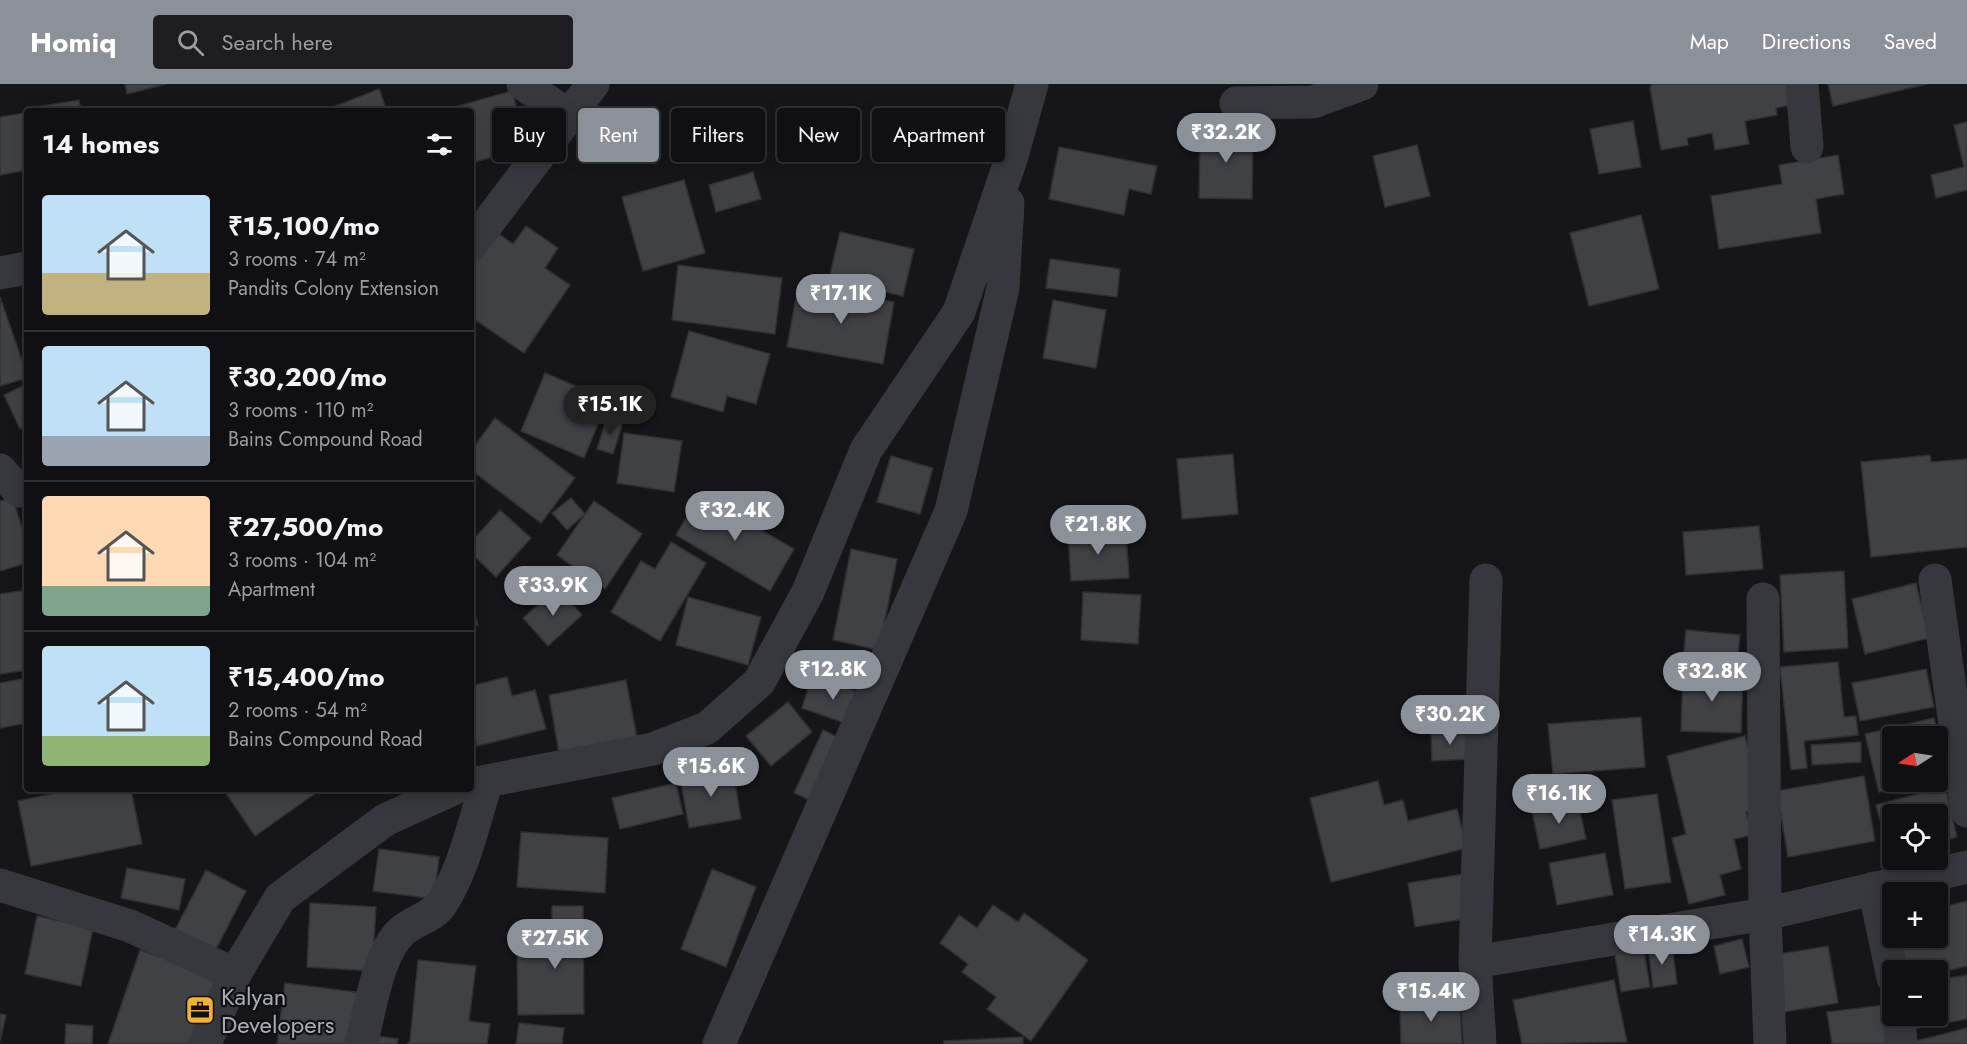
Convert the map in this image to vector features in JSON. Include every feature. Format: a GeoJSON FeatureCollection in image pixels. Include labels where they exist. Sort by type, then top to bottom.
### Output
{"type":"FeatureCollection","features":[{"type":"Feature","properties":{"kind":"street"},"geometry":{"type":"LineString","coordinates":[[523,84],[569,116]]}},
{"type":"Feature","properties":{"kind":"street"},"geometry":{"type":"LineString","coordinates":[[474,241],[593,84]]}},
{"type":"Feature","properties":{"kind":"street"},"geometry":{"type":"LineString","coordinates":[[361,1044],[391,944],[403,930],[432,914],[442,903],[460,862],[479,783],[653,749],[707,728],[759,682],[808,592],[866,450],[959,312],[1012,156],[1032,84]]}},
{"type":"Feature","properties":{"kind":"street"},"geometry":{"type":"LineString","coordinates":[[1236,103],[1313,102],[1362,84]]}},
{"type":"Feature","properties":{"kind":"street"},"geometry":{"type":"LineString","coordinates":[[1802,84],[1807,147]]}},
{"type":"Feature","properties":{"kind":"street"},"geometry":{"type":"LineString","coordinates":[[719,1044],[951,511],[1003,288],[1012,156]]}},
{"type":"Feature","properties":{"kind":"street"},"geometry":{"type":"LineString","coordinates":[[0,273],[24,269]]}},
{"type":"Feature","properties":{"kind":"street"},"geometry":{"type":"LineString","coordinates":[[0,470],[19,491],[24,489]]}},
{"type":"Feature","properties":{"kind":"street"},"geometry":{"type":"LineString","coordinates":[[1480,1044],[1474,962],[1486,580]]}},
{"type":"Feature","properties":{"kind":"street"},"geometry":{"type":"LineString","coordinates":[[1935,580],[1967,812]]}},
{"type":"Feature","properties":{"kind":"street"},"geometry":{"type":"LineString","coordinates":[[1763,599],[1765,914],[1770,1044]]}},
{"type":"Feature","properties":{"kind":"street"},"geometry":{"type":"LineString","coordinates":[[206,1044],[236,974],[280,898],[385,820],[446,792]]}},
{"type":"Feature","properties":{"kind":"street"},"geometry":{"type":"LineString","coordinates":[[1474,962],[1765,914],[1967,867]]}},
{"type":"Feature","properties":{"kind":"street"},"geometry":{"type":"LineString","coordinates":[[0,885],[130,926],[236,974]]}},
{"type":"Feature","properties":{"kind":"street"},"geometry":{"type":"LineString","coordinates":[[1874,888],[1889,960]]}},
{"type":"Feature","properties":{"kind":"street"},"geometry":{"type":"LineString","coordinates":[[1900,1026],[1901,1044]]}},
{"type":"Feature","properties":{"kind":"building"},"geometry":{"type":"Polygon","coordinates":[[[125,84],[166,84],[127,94],[125,84]]]}},
{"type":"Feature","properties":{"kind":"building"},"geometry":{"type":"Polygon","coordinates":[[[1652,84],[1787,84],[1791,105],[1776,108],[1777,115],[1745,121],[1749,144],[1715,150],[1712,133],[1687,138],[1688,145],[1661,150],[1650,88],[1652,84]]]}},
{"type":"Feature","properties":{"kind":"building"},"geometry":{"type":"Polygon","coordinates":[[[1828,84],[1927,84],[1833,106],[1828,84]]]}},
{"type":"Feature","properties":{"kind":"building"},"geometry":{"type":"Polygon","coordinates":[[[379,89],[386,108],[330,108],[379,89]]]}},
{"type":"Feature","properties":{"kind":"building"},"geometry":{"type":"Polygon","coordinates":[[[512,91],[517,108],[492,108],[492,157],[474,162],[474,108],[451,108],[512,91]]]}},
{"type":"Feature","properties":{"kind":"building"},"geometry":{"type":"Polygon","coordinates":[[[79,100],[80,108],[29,108],[79,100]]]}},
{"type":"Feature","properties":{"kind":"building"},"geometry":{"type":"Polygon","coordinates":[[[24,113],[24,171],[0,175],[0,117],[24,113]]]}},
{"type":"Feature","properties":{"kind":"building"},"geometry":{"type":"Polygon","coordinates":[[[1633,121],[1641,167],[1599,174],[1590,129],[1633,121]]]}},
{"type":"Feature","properties":{"kind":"building"},"geometry":{"type":"Polygon","coordinates":[[[1967,122],[1967,190],[1936,198],[1931,175],[1964,167],[1954,125],[1967,122]]]}},
{"type":"Feature","properties":{"kind":"building"},"geometry":{"type":"Polygon","coordinates":[[[1200,129],[1253,130],[1252,199],[1199,198],[1200,129]]]}},
{"type":"Feature","properties":{"kind":"building"},"geometry":{"type":"Polygon","coordinates":[[[1417,145],[1430,196],[1385,207],[1373,156],[1417,145]]]}},
{"type":"Feature","properties":{"kind":"building"},"geometry":{"type":"Polygon","coordinates":[[[1059,147],[1157,166],[1151,194],[1129,189],[1124,215],[1049,199],[1059,147]]]}},
{"type":"Feature","properties":{"kind":"building"},"geometry":{"type":"Polygon","coordinates":[[[1838,155],[1844,194],[1816,199],[1821,233],[1719,249],[1711,196],[1782,184],[1779,165],[1838,155]]]}},
{"type":"Feature","properties":{"kind":"building"},"geometry":{"type":"Polygon","coordinates":[[[753,172],[761,199],[716,212],[709,185],[753,172]]]}},
{"type":"Feature","properties":{"kind":"building"},"geometry":{"type":"Polygon","coordinates":[[[684,180],[705,253],[643,271],[622,197],[684,180]]]}},
{"type":"Feature","properties":{"kind":"building"},"geometry":{"type":"Polygon","coordinates":[[[1641,215],[1659,289],[1589,306],[1570,233],[1641,215]]]}},
{"type":"Feature","properties":{"kind":"building"},"geometry":{"type":"Polygon","coordinates":[[[488,226],[513,244],[526,226],[558,248],[545,268],[570,285],[524,353],[474,319],[474,247],[488,226]]]}},
{"type":"Feature","properties":{"kind":"building"},"geometry":{"type":"Polygon","coordinates":[[[840,232],[914,249],[903,296],[829,279],[840,232]]]}},
{"type":"Feature","properties":{"kind":"building"},"geometry":{"type":"Polygon","coordinates":[[[1050,259],[1120,269],[1117,297],[1046,288],[1050,259]]]}},
{"type":"Feature","properties":{"kind":"building"},"geometry":{"type":"Polygon","coordinates":[[[678,265],[782,278],[775,334],[672,320],[678,265]]]}},
{"type":"Feature","properties":{"kind":"building"},"geometry":{"type":"Polygon","coordinates":[[[798,286],[894,302],[883,364],[787,347],[798,286]]]}},
{"type":"Feature","properties":{"kind":"building"},"geometry":{"type":"Polygon","coordinates":[[[0,297],[24,366],[24,379],[0,386],[0,297]]]}},
{"type":"Feature","properties":{"kind":"building"},"geometry":{"type":"Polygon","coordinates":[[[1053,300],[1106,310],[1096,368],[1043,358],[1053,300]]]}},
{"type":"Feature","properties":{"kind":"building"},"geometry":{"type":"Polygon","coordinates":[[[689,331],[770,354],[756,404],[727,396],[723,412],[671,397],[689,331]]]}},
{"type":"Feature","properties":{"kind":"building"},"geometry":{"type":"Polygon","coordinates":[[[545,373],[608,400],[584,458],[521,431],[545,373]]]}},
{"type":"Feature","properties":{"kind":"building"},"geometry":{"type":"Polygon","coordinates":[[[24,385],[24,427],[20,429],[4,395],[24,385]]]}},
{"type":"Feature","properties":{"kind":"building"},"geometry":{"type":"Polygon","coordinates":[[[607,417],[623,422],[613,454],[597,449],[607,417]]]}},
{"type":"Feature","properties":{"kind":"building"},"geometry":{"type":"Polygon","coordinates":[[[495,418],[575,478],[541,523],[474,472],[474,447],[495,418]]]}},
{"type":"Feature","properties":{"kind":"building"},"geometry":{"type":"Polygon","coordinates":[[[624,433],[682,441],[674,492],[617,483],[624,433]]]}},
{"type":"Feature","properties":{"kind":"building"},"geometry":{"type":"Polygon","coordinates":[[[1233,454],[1238,514],[1182,519],[1177,459],[1233,454]]]}},
{"type":"Feature","properties":{"kind":"building"},"geometry":{"type":"Polygon","coordinates":[[[1930,455],[1931,462],[1967,459],[1967,547],[1871,557],[1861,462],[1930,455]]]}},
{"type":"Feature","properties":{"kind":"building"},"geometry":{"type":"Polygon","coordinates":[[[891,456],[933,468],[920,514],[877,502],[891,456]]]}},
{"type":"Feature","properties":{"kind":"building"},"geometry":{"type":"Polygon","coordinates":[[[700,494],[794,549],[770,591],[676,535],[700,494]]]}},
{"type":"Feature","properties":{"kind":"building"},"geometry":{"type":"Polygon","coordinates":[[[13,498],[24,535],[24,564],[0,571],[0,501],[13,498]]]}},
{"type":"Feature","properties":{"kind":"building"},"geometry":{"type":"Polygon","coordinates":[[[571,498],[585,514],[567,530],[552,513],[571,498]]]}},
{"type":"Feature","properties":{"kind":"building"},"geometry":{"type":"Polygon","coordinates":[[[594,501],[642,534],[605,589],[557,555],[594,501]]]}},
{"type":"Feature","properties":{"kind":"building"},"geometry":{"type":"Polygon","coordinates":[[[500,510],[531,538],[496,577],[474,556],[474,539],[500,510]]]}},
{"type":"Feature","properties":{"kind":"building"},"geometry":{"type":"Polygon","coordinates":[[[1759,526],[1763,569],[1686,575],[1683,532],[1759,526]]]}},
{"type":"Feature","properties":{"kind":"building"},"geometry":{"type":"Polygon","coordinates":[[[1126,532],[1129,578],[1071,581],[1068,535],[1126,532]]]}},
{"type":"Feature","properties":{"kind":"building"},"geometry":{"type":"Polygon","coordinates":[[[671,542],[706,563],[660,641],[611,612],[641,561],[655,569],[671,542]]]}},
{"type":"Feature","properties":{"kind":"building"},"geometry":{"type":"Polygon","coordinates":[[[851,549],[897,559],[879,650],[833,640],[851,549]]]}},
{"type":"Feature","properties":{"kind":"building"},"geometry":{"type":"Polygon","coordinates":[[[1844,571],[1848,648],[1784,652],[1780,575],[1844,571]]]}},
{"type":"Feature","properties":{"kind":"building"},"geometry":{"type":"Polygon","coordinates":[[[1916,583],[1929,638],[1865,654],[1852,599],[1916,583]]]}},
{"type":"Feature","properties":{"kind":"building"},"geometry":{"type":"Polygon","coordinates":[[[558,587],[582,615],[548,646],[523,618],[558,587]]]}},
{"type":"Feature","properties":{"kind":"building"},"geometry":{"type":"Polygon","coordinates":[[[24,590],[24,670],[0,674],[0,594],[24,590]]]}},
{"type":"Feature","properties":{"kind":"building"},"geometry":{"type":"Polygon","coordinates":[[[1083,592],[1141,595],[1138,644],[1081,640],[1083,592]]]}},
{"type":"Feature","properties":{"kind":"building"},"geometry":{"type":"Polygon","coordinates":[[[688,597],[761,617],[748,665],[676,645],[688,597]]]}},
{"type":"Feature","properties":{"kind":"building"},"geometry":{"type":"Polygon","coordinates":[[[474,612],[478,625],[474,626],[474,612]]]}},
{"type":"Feature","properties":{"kind":"building"},"geometry":{"type":"Polygon","coordinates":[[[1686,630],[1740,635],[1737,666],[1683,661],[1686,630]]]}},
{"type":"Feature","properties":{"kind":"building"},"geometry":{"type":"Polygon","coordinates":[[[1838,662],[1844,717],[1856,716],[1858,735],[1804,741],[1807,768],[1791,770],[1780,667],[1838,662]]]}},
{"type":"Feature","properties":{"kind":"building"},"geometry":{"type":"Polygon","coordinates":[[[1926,669],[1934,707],[1860,721],[1852,683],[1926,669]]]}},
{"type":"Feature","properties":{"kind":"building"},"geometry":{"type":"Polygon","coordinates":[[[1683,672],[1743,675],[1741,733],[1681,731],[1683,672]]]}},
{"type":"Feature","properties":{"kind":"building"},"geometry":{"type":"Polygon","coordinates":[[[812,676],[864,694],[853,726],[802,708],[812,676]]]}},
{"type":"Feature","properties":{"kind":"building"},"geometry":{"type":"Polygon","coordinates":[[[507,677],[512,696],[535,690],[546,729],[477,746],[474,734],[474,685],[507,677]]]}},
{"type":"Feature","properties":{"kind":"building"},"geometry":{"type":"Polygon","coordinates":[[[24,679],[24,724],[0,728],[0,683],[24,679]]]}},
{"type":"Feature","properties":{"kind":"building"},"geometry":{"type":"Polygon","coordinates":[[[626,680],[637,738],[559,753],[549,695],[626,680]]]}},
{"type":"Feature","properties":{"kind":"building"},"geometry":{"type":"Polygon","coordinates":[[[788,702],[812,732],[771,766],[746,736],[788,702]]]}},
{"type":"Feature","properties":{"kind":"building"},"geometry":{"type":"Polygon","coordinates":[[[1641,717],[1645,767],[1553,774],[1548,724],[1641,717]]]}},
{"type":"Feature","properties":{"kind":"building"},"geometry":{"type":"Polygon","coordinates":[[[1934,718],[1936,726],[1900,726],[1934,718]]]}},
{"type":"Feature","properties":{"kind":"building"},"geometry":{"type":"Polygon","coordinates":[[[823,730],[848,742],[818,804],[794,793],[823,730]]]}},
{"type":"Feature","properties":{"kind":"building"},"geometry":{"type":"Polygon","coordinates":[[[1882,730],[1882,791],[1879,792],[1865,734],[1882,730]]]}},
{"type":"Feature","properties":{"kind":"building"},"geometry":{"type":"Polygon","coordinates":[[[1467,731],[1468,759],[1432,761],[1431,733],[1467,731]]]}},
{"type":"Feature","properties":{"kind":"building"},"geometry":{"type":"Polygon","coordinates":[[[1745,736],[1763,807],[1746,812],[1752,835],[1734,839],[1741,869],[1720,875],[1725,895],[1689,904],[1672,838],[1686,834],[1667,756],[1745,736]]]}},
{"type":"Feature","properties":{"kind":"building"},"geometry":{"type":"Polygon","coordinates":[[[1861,742],[1861,762],[1812,765],[1811,745],[1861,742]]]}},
{"type":"Feature","properties":{"kind":"building"},"geometry":{"type":"Polygon","coordinates":[[[733,769],[741,819],[689,828],[680,777],[733,769]]]}},
{"type":"Feature","properties":{"kind":"building"},"geometry":{"type":"Polygon","coordinates":[[[1864,776],[1875,841],[1788,857],[1777,791],[1864,776]]]}},
{"type":"Feature","properties":{"kind":"building"},"geometry":{"type":"Polygon","coordinates":[[[1378,781],[1384,805],[1403,800],[1408,821],[1457,809],[1467,848],[1331,882],[1310,798],[1378,781]]]}},
{"type":"Feature","properties":{"kind":"building"},"geometry":{"type":"Polygon","coordinates":[[[676,783],[683,814],[620,829],[612,798],[676,783]]]}},
{"type":"Feature","properties":{"kind":"building"},"geometry":{"type":"Polygon","coordinates":[[[61,792],[132,792],[142,844],[31,866],[18,801],[61,792]]]}},
{"type":"Feature","properties":{"kind":"building"},"geometry":{"type":"Polygon","coordinates":[[[225,792],[317,792],[255,836],[225,792]]]}},
{"type":"Feature","properties":{"kind":"building"},"geometry":{"type":"Polygon","coordinates":[[[1926,792],[1946,792],[1957,837],[1948,839],[1948,804],[1882,804],[1882,828],[1876,805],[1926,792]]]}},
{"type":"Feature","properties":{"kind":"building"},"geometry":{"type":"Polygon","coordinates":[[[1657,794],[1671,882],[1625,889],[1612,800],[1657,794]]]}},
{"type":"Feature","properties":{"kind":"building"},"geometry":{"type":"Polygon","coordinates":[[[1578,801],[1586,839],[1540,849],[1532,811],[1578,801]]]}},
{"type":"Feature","properties":{"kind":"building"},"geometry":{"type":"Polygon","coordinates":[[[521,832],[608,838],[605,893],[517,887],[521,832]]]}},
{"type":"Feature","properties":{"kind":"building"},"geometry":{"type":"Polygon","coordinates":[[[379,849],[439,857],[434,899],[373,891],[379,849]]]}},
{"type":"Feature","properties":{"kind":"building"},"geometry":{"type":"Polygon","coordinates":[[[1605,853],[1613,895],[1557,905],[1549,863],[1605,853]]]}},
{"type":"Feature","properties":{"kind":"building"},"geometry":{"type":"Polygon","coordinates":[[[127,868],[185,879],[179,910],[121,898],[127,868]]]}},
{"type":"Feature","properties":{"kind":"building"},"geometry":{"type":"Polygon","coordinates":[[[712,869],[756,887],[726,967],[681,949],[712,869]]]}},
{"type":"Feature","properties":{"kind":"building"},"geometry":{"type":"Polygon","coordinates":[[[206,870],[246,891],[214,953],[174,932],[206,870]]]}},
{"type":"Feature","properties":{"kind":"building"},"geometry":{"type":"Polygon","coordinates":[[[1463,874],[1470,918],[1415,927],[1408,883],[1463,874]]]}},
{"type":"Feature","properties":{"kind":"building"},"geometry":{"type":"Polygon","coordinates":[[[1967,901],[1967,966],[1948,971],[1948,960],[1900,960],[1896,948],[1948,948],[1948,906],[1967,901]]]}},
{"type":"Feature","properties":{"kind":"building"},"geometry":{"type":"Polygon","coordinates":[[[310,903],[376,907],[372,971],[307,967],[310,903]]]}},
{"type":"Feature","properties":{"kind":"building"},"geometry":{"type":"Polygon","coordinates":[[[993,905],[1018,922],[1024,913],[1088,960],[1031,1041],[987,1009],[996,997],[962,972],[968,964],[940,943],[959,915],[977,928],[993,905]]]}},
{"type":"Feature","properties":{"kind":"building"},"geometry":{"type":"Polygon","coordinates":[[[552,906],[583,906],[584,1014],[518,1015],[517,956],[552,955],[552,906]]]}},
{"type":"Feature","properties":{"kind":"building"},"geometry":{"type":"Polygon","coordinates":[[[37,916],[93,928],[81,986],[25,974],[37,916]]]}},
{"type":"Feature","properties":{"kind":"building"},"geometry":{"type":"Polygon","coordinates":[[[1742,939],[1749,967],[1720,974],[1714,946],[1742,939]]]}},
{"type":"Feature","properties":{"kind":"building"},"geometry":{"type":"Polygon","coordinates":[[[1643,944],[1650,987],[1621,992],[1614,949],[1643,944]]]}},
{"type":"Feature","properties":{"kind":"building"},"geometry":{"type":"Polygon","coordinates":[[[1672,945],[1677,984],[1653,988],[1648,947],[1672,945]]]}},
{"type":"Feature","properties":{"kind":"building"},"geometry":{"type":"Polygon","coordinates":[[[1828,946],[1838,1003],[1784,1012],[1774,955],[1828,946]]]}},
{"type":"Feature","properties":{"kind":"building"},"geometry":{"type":"Polygon","coordinates":[[[140,950],[219,977],[197,1044],[108,1044],[140,950]]]}},
{"type":"Feature","properties":{"kind":"building"},"geometry":{"type":"Polygon","coordinates":[[[418,960],[476,966],[469,1021],[490,1024],[487,1044],[407,1044],[410,1041],[418,960]]]}},
{"type":"Feature","properties":{"kind":"building"},"geometry":{"type":"Polygon","coordinates":[[[1967,975],[1967,1019],[1948,1022],[1948,978],[1967,975]]]}},
{"type":"Feature","properties":{"kind":"building"},"geometry":{"type":"Polygon","coordinates":[[[1614,980],[1627,1042],[1522,1044],[1513,1000],[1614,980]]]}},
{"type":"Feature","properties":{"kind":"building"},"geometry":{"type":"Polygon","coordinates":[[[285,983],[362,993],[355,1044],[277,1044],[285,983]]]}},
{"type":"Feature","properties":{"kind":"building"},"geometry":{"type":"Polygon","coordinates":[[[1452,997],[1453,1006],[1460,1004],[1462,1044],[1401,1044],[1400,1007],[1452,997]]]}},
{"type":"Feature","properties":{"kind":"building"},"geometry":{"type":"Polygon","coordinates":[[[1882,1005],[1882,1026],[1896,1026],[1898,1044],[1832,1044],[1827,1012],[1882,1005]]]}},
{"type":"Feature","properties":{"kind":"building"},"geometry":{"type":"Polygon","coordinates":[[[0,1014],[6,1015],[0,1041],[0,1014]]]}},
{"type":"Feature","properties":{"kind":"building"},"geometry":{"type":"Polygon","coordinates":[[[519,1023],[564,1028],[562,1044],[516,1044],[519,1023]]]}},
{"type":"Feature","properties":{"kind":"building"},"geometry":{"type":"Polygon","coordinates":[[[66,1024],[93,1026],[92,1044],[65,1044],[66,1024]]]}},
{"type":"Feature","properties":{"kind":"building"},"geometry":{"type":"Polygon","coordinates":[[[1912,1026],[1928,1026],[1912,1029],[1912,1026]]]}},
{"type":"Feature","properties":{"kind":"building"},"geometry":{"type":"Polygon","coordinates":[[[1967,1028],[1967,1044],[1908,1043],[1967,1028]]]}},
{"type":"Feature","properties":{"kind":"building"},"geometry":{"type":"Polygon","coordinates":[[[377,1036],[398,1039],[397,1044],[376,1044],[377,1036]]]}},
{"type":"Feature","properties":{"kind":"building"},"geometry":{"type":"Polygon","coordinates":[[[1023,1037],[1023,1044],[944,1044],[944,1041],[1023,1037]]]}},
{"type":"Feature","properties":{"kind":"place","name":"Kalyan Developers"},"geometry":{"type":"Point","coordinates":[200,1010]}}]}
